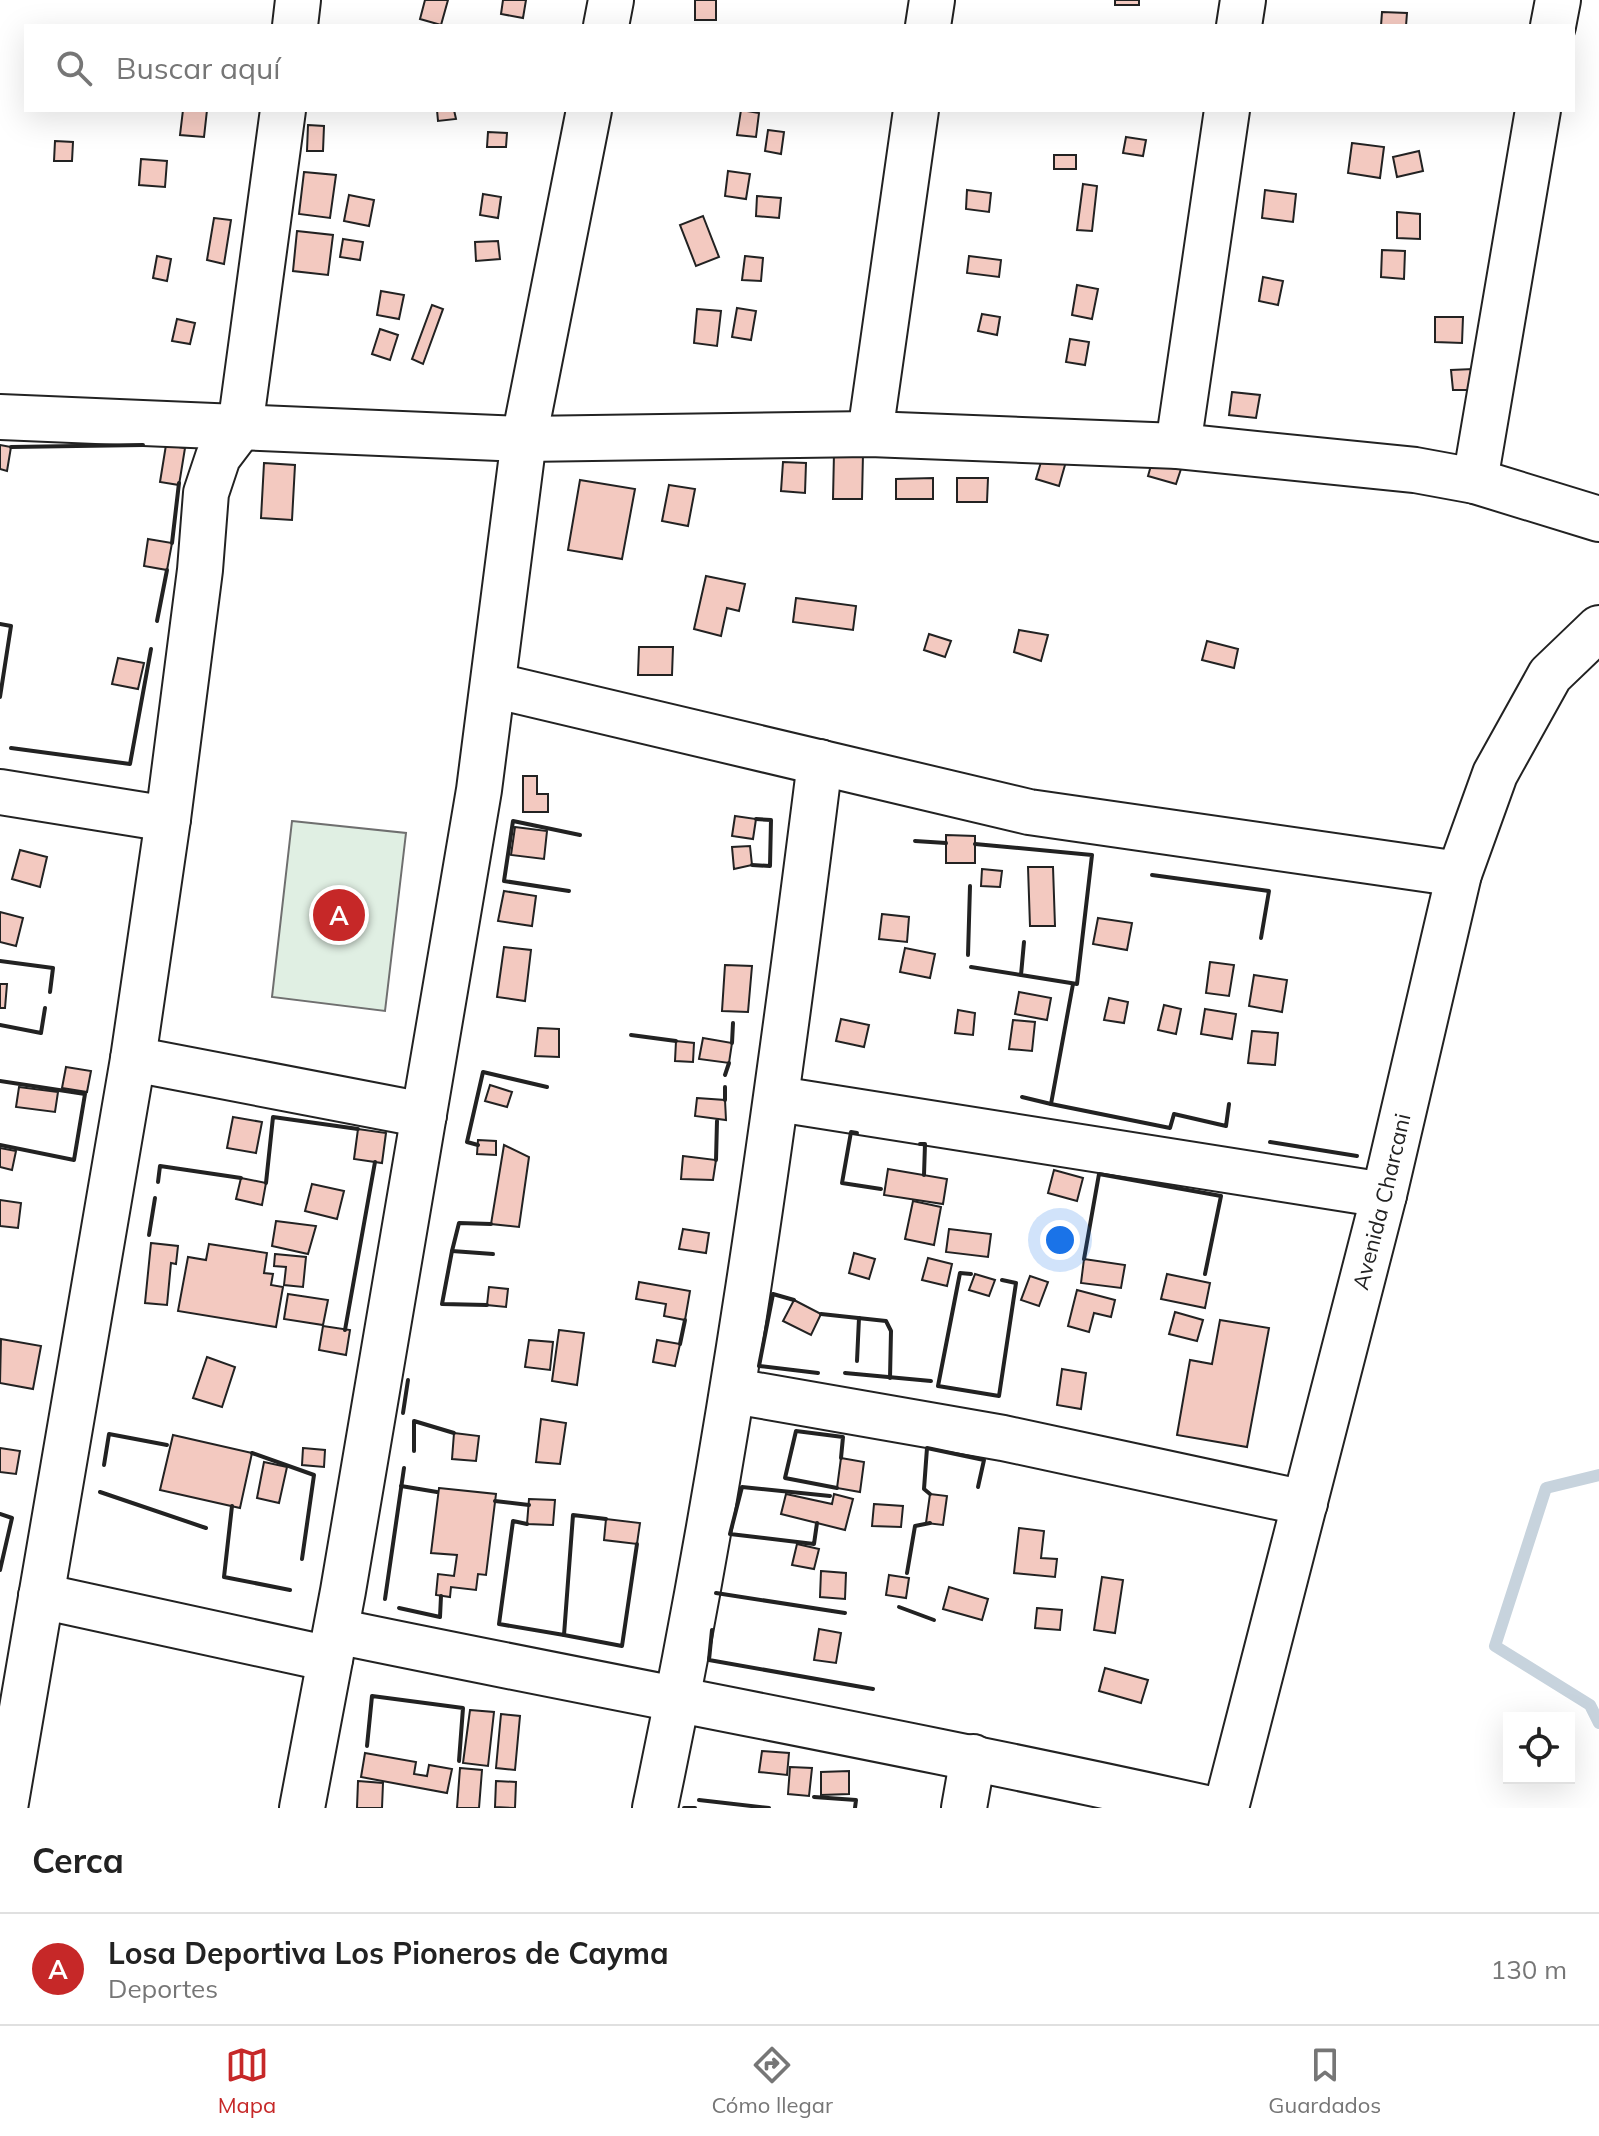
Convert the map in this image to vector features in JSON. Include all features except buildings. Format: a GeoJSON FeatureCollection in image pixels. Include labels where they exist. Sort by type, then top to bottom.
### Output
{"type":"FeatureCollection","features":[{"type":"Feature","properties":{"kind":"street"},"geometry":{"type":"LineString","coordinates":[[295,24],[298,0]]}},
{"type":"Feature","properties":{"kind":"street"},"geometry":{"type":"LineString","coordinates":[[606,24],[611,0]]}},
{"type":"Feature","properties":{"kind":"street"},"geometry":{"type":"LineString","coordinates":[[928,24],[932,0]]}},
{"type":"Feature","properties":{"kind":"street"},"geometry":{"type":"LineString","coordinates":[[1239,24],[1243,0]]}},
{"type":"Feature","properties":{"kind":"street"},"geometry":{"type":"LineString","coordinates":[[1553,24],[1558,0]]}},
{"type":"Feature","properties":{"kind":"street"},"geometry":{"type":"LineString","coordinates":[[5,1808],[133,1059],[168,819],[200,570],[206,493],[218,457],[240,428],[283,112]]}},
{"type":"Feature","properties":{"kind":"street"},"geometry":{"type":"LineString","coordinates":[[302,1808],[333,1645],[479,790],[524,439],[589,112]]}},
{"type":"Feature","properties":{"kind":"street"},"geometry":{"type":"LineString","coordinates":[[870,434],[916,112]]}},
{"type":"Feature","properties":{"kind":"street"},"geometry":{"type":"LineString","coordinates":[[1178,446],[1227,112]]}},
{"type":"Feature","properties":{"kind":"street"},"geometry":{"type":"LineString","coordinates":[[1475,481],[1538,112]]}},
{"type":"Feature","properties":{"kind":"street"},"geometry":{"type":"LineString","coordinates":[[0,417],[524,439],[870,434],[1178,446],[1415,470],[1475,481],[1599,519]]}},
{"type":"Feature","properties":{"kind":"street","name":"Avenida Charcani"},"geometry":{"type":"LineString","coordinates":[[1226,1808],[1384,1195],[1459,874],[1495,774],[1550,675],[1599,628]]}},
{"type":"Feature","properties":{"kind":"street"},"geometry":{"type":"LineString","coordinates":[[493,685],[1029,812],[1459,874]]}},
{"type":"Feature","properties":{"kind":"street"},"geometry":{"type":"LineString","coordinates":[[655,1808],[734,1391],[778,1099],[820,762]]}},
{"type":"Feature","properties":{"kind":"street"},"geometry":{"type":"LineString","coordinates":[[0,792],[168,819]]}},
{"type":"Feature","properties":{"kind":"street"},"geometry":{"type":"LineString","coordinates":[[133,1059],[424,1115]]}},
{"type":"Feature","properties":{"kind":"street"},"geometry":{"type":"LineString","coordinates":[[778,1099],[1384,1195]]}},
{"type":"Feature","properties":{"kind":"street"},"geometry":{"type":"LineString","coordinates":[[734,1391],[1003,1438],[1305,1503]]}},
{"type":"Feature","properties":{"kind":"street"},"geometry":{"type":"LineString","coordinates":[[41,1596],[677,1702],[973,1757],[1206,1808]]}},
{"type":"Feature","properties":{"kind":"street"},"geometry":{"type":"LineString","coordinates":[[964,1808],[973,1757]]}},
{"type":"Feature","properties":{"kind":"green space"},"geometry":{"type":"Polygon","coordinates":[[[292,821],[406,833],[385,1011],[272,997],[292,821]]]}},
{"type":"Feature","properties":{"kind":"waterway"},"geometry":{"type":"LineString","coordinates":[[1599,1475],[1546,1488],[1495,1646],[1590,1705],[1599,1723]]}},
{"type":"Feature","properties":{"kind":"wall"},"geometry":{"type":"LineString","coordinates":[[11,447],[143,445]]}},
{"type":"Feature","properties":{"kind":"wall"},"geometry":{"type":"LineString","coordinates":[[172,543],[179,483]]}},
{"type":"Feature","properties":{"kind":"wall"},"geometry":{"type":"LineString","coordinates":[[157,621],[167,570]]}},
{"type":"Feature","properties":{"kind":"wall"},"geometry":{"type":"LineString","coordinates":[[0,624],[11,626],[0,697]]}},
{"type":"Feature","properties":{"kind":"wall"},"geometry":{"type":"LineString","coordinates":[[11,748],[130,764],[151,649]]}},
{"type":"Feature","properties":{"kind":"wall"},"geometry":{"type":"LineString","coordinates":[[752,865],[770,866],[771,820],[756,819]]}},
{"type":"Feature","properties":{"kind":"wall"},"geometry":{"type":"LineString","coordinates":[[569,891],[504,881],[513,821],[580,835]]}},
{"type":"Feature","properties":{"kind":"wall"},"geometry":{"type":"LineString","coordinates":[[915,841],[946,843]]}},
{"type":"Feature","properties":{"kind":"wall"},"geometry":{"type":"LineString","coordinates":[[975,844],[1092,855],[1077,984],[1021,975],[1024,942]]}},
{"type":"Feature","properties":{"kind":"wall"},"geometry":{"type":"LineString","coordinates":[[1152,875],[1269,891],[1261,938]]}},
{"type":"Feature","properties":{"kind":"wall"},"geometry":{"type":"LineString","coordinates":[[968,955],[970,886]]}},
{"type":"Feature","properties":{"kind":"wall"},"geometry":{"type":"LineString","coordinates":[[0,961],[53,968],[50,992]]}},
{"type":"Feature","properties":{"kind":"wall"},"geometry":{"type":"LineString","coordinates":[[971,967],[1021,975]]}},
{"type":"Feature","properties":{"kind":"wall"},"geometry":{"type":"LineString","coordinates":[[1073,984],[1051,1104],[1170,1128],[1174,1114],[1226,1126],[1229,1104]]}},
{"type":"Feature","properties":{"kind":"wall"},"geometry":{"type":"LineString","coordinates":[[0,1025],[41,1033],[45,1008]]}},
{"type":"Feature","properties":{"kind":"wall"},"geometry":{"type":"LineString","coordinates":[[732,1043],[733,1023]]}},
{"type":"Feature","properties":{"kind":"wall"},"geometry":{"type":"LineString","coordinates":[[631,1035],[676,1041]]}},
{"type":"Feature","properties":{"kind":"wall"},"geometry":{"type":"LineString","coordinates":[[725,1075],[729,1063]]}},
{"type":"Feature","properties":{"kind":"wall"},"geometry":{"type":"LineString","coordinates":[[478,1145],[467,1142],[483,1072],[547,1087]]}},
{"type":"Feature","properties":{"kind":"wall"},"geometry":{"type":"LineString","coordinates":[[0,1081],[85,1094],[74,1160],[0,1145]]}},
{"type":"Feature","properties":{"kind":"wall"},"geometry":{"type":"LineString","coordinates":[[725,1087],[725,1100]]}},
{"type":"Feature","properties":{"kind":"wall"},"geometry":{"type":"LineString","coordinates":[[1022,1097],[1051,1104]]}},
{"type":"Feature","properties":{"kind":"wall"},"geometry":{"type":"LineString","coordinates":[[266,1183],[273,1117],[358,1129]]}},
{"type":"Feature","properties":{"kind":"wall"},"geometry":{"type":"LineString","coordinates":[[716,1160],[717,1121]]}},
{"type":"Feature","properties":{"kind":"wall"},"geometry":{"type":"LineString","coordinates":[[857,1133],[851,1132],[842,1183],[881,1189]]}},
{"type":"Feature","properties":{"kind":"wall"},"geometry":{"type":"LineString","coordinates":[[1270,1142],[1357,1156]]}},
{"type":"Feature","properties":{"kind":"wall"},"geometry":{"type":"LineString","coordinates":[[920,1144],[925,1144],[924,1175]]}},
{"type":"Feature","properties":{"kind":"wall"},"geometry":{"type":"LineString","coordinates":[[345,1330],[375,1162]]}},
{"type":"Feature","properties":{"kind":"wall"},"geometry":{"type":"LineString","coordinates":[[158,1182],[160,1166],[241,1178]]}},
{"type":"Feature","properties":{"kind":"wall"},"geometry":{"type":"LineString","coordinates":[[1084,1259],[1099,1174],[1221,1196],[1205,1274]]}},
{"type":"Feature","properties":{"kind":"wall"},"geometry":{"type":"LineString","coordinates":[[149,1235],[155,1198]]}},
{"type":"Feature","properties":{"kind":"wall"},"geometry":{"type":"LineString","coordinates":[[491,1224],[459,1223],[452,1251],[493,1254]]}},
{"type":"Feature","properties":{"kind":"wall"},"geometry":{"type":"LineString","coordinates":[[452,1251],[442,1304],[487,1305]]}},
{"type":"Feature","properties":{"kind":"wall"},"geometry":{"type":"LineString","coordinates":[[971,1274],[960,1273],[938,1386],[999,1396],[1016,1283],[1002,1280]]}},
{"type":"Feature","properties":{"kind":"wall"},"geometry":{"type":"LineString","coordinates":[[794,1300],[773,1294],[759,1366],[818,1373]]}},
{"type":"Feature","properties":{"kind":"wall"},"geometry":{"type":"LineString","coordinates":[[821,1314],[886,1321],[891,1331],[890,1378]]}},
{"type":"Feature","properties":{"kind":"wall"},"geometry":{"type":"LineString","coordinates":[[857,1361],[859,1318]]}},
{"type":"Feature","properties":{"kind":"wall"},"geometry":{"type":"LineString","coordinates":[[680,1344],[685,1320]]}},
{"type":"Feature","properties":{"kind":"wall"},"geometry":{"type":"LineString","coordinates":[[845,1373],[931,1381]]}},
{"type":"Feature","properties":{"kind":"wall"},"geometry":{"type":"LineString","coordinates":[[403,1413],[408,1380]]}},
{"type":"Feature","properties":{"kind":"wall"},"geometry":{"type":"LineString","coordinates":[[414,1451],[414,1421],[454,1433]]}},
{"type":"Feature","properties":{"kind":"wall"},"geometry":{"type":"LineString","coordinates":[[837,1488],[785,1478],[796,1431],[843,1437],[841,1458]]}},
{"type":"Feature","properties":{"kind":"wall"},"geometry":{"type":"LineString","coordinates":[[104,1465],[109,1434],[167,1445]]}},
{"type":"Feature","properties":{"kind":"wall"},"geometry":{"type":"LineString","coordinates":[[930,1494],[924,1489],[927,1448],[984,1460],[978,1487]]}},
{"type":"Feature","properties":{"kind":"wall"},"geometry":{"type":"LineString","coordinates":[[252,1453],[314,1475],[302,1559]]}},
{"type":"Feature","properties":{"kind":"wall"},"geometry":{"type":"LineString","coordinates":[[385,1599],[404,1468]]}},
{"type":"Feature","properties":{"kind":"wall"},"geometry":{"type":"LineString","coordinates":[[401,1486],[437,1492]]}},
{"type":"Feature","properties":{"kind":"wall"},"geometry":{"type":"LineString","coordinates":[[817,1523],[814,1544],[730,1534],[742,1487],[830,1496]]}},
{"type":"Feature","properties":{"kind":"wall"},"geometry":{"type":"LineString","coordinates":[[100,1492],[206,1528]]}},
{"type":"Feature","properties":{"kind":"wall"},"geometry":{"type":"LineString","coordinates":[[495,1501],[529,1505]]}},
{"type":"Feature","properties":{"kind":"wall"},"geometry":{"type":"LineString","coordinates":[[232,1506],[224,1577],[290,1590]]}},
{"type":"Feature","properties":{"kind":"wall"},"geometry":{"type":"LineString","coordinates":[[0,1514],[12,1518],[0,1570]]}},
{"type":"Feature","properties":{"kind":"wall"},"geometry":{"type":"LineString","coordinates":[[527,1524],[513,1521],[499,1624],[564,1635],[573,1515],[606,1519]]}},
{"type":"Feature","properties":{"kind":"wall"},"geometry":{"type":"LineString","coordinates":[[907,1573],[915,1526],[930,1523]]}},
{"type":"Feature","properties":{"kind":"wall"},"geometry":{"type":"LineString","coordinates":[[564,1635],[622,1646],[637,1544]]}},
{"type":"Feature","properties":{"kind":"wall"},"geometry":{"type":"LineString","coordinates":[[716,1593],[845,1613]]}},
{"type":"Feature","properties":{"kind":"wall"},"geometry":{"type":"LineString","coordinates":[[399,1608],[440,1617],[441,1596]]}},
{"type":"Feature","properties":{"kind":"wall"},"geometry":{"type":"LineString","coordinates":[[899,1607],[934,1620]]}},
{"type":"Feature","properties":{"kind":"wall"},"geometry":{"type":"LineString","coordinates":[[712,1630],[709,1660],[873,1689]]}},
{"type":"Feature","properties":{"kind":"wall"},"geometry":{"type":"LineString","coordinates":[[367,1746],[372,1696],[463,1708],[459,1761]]}},
{"type":"Feature","properties":{"kind":"wall"},"geometry":{"type":"LineString","coordinates":[[814,1797],[856,1800],[855,1808]]}},
{"type":"Feature","properties":{"kind":"wall"},"geometry":{"type":"LineString","coordinates":[[699,1800],[769,1808]]}},
{"type":"Feature","properties":{"kind":"wall"},"geometry":{"type":"LineString","coordinates":[[684,1808],[695,1808]]}},
{"type":"Feature","properties":{"kind":"place","name":"Losa Deportiva Los Pioneros de Cayma"},"geometry":{"type":"Point","coordinates":[339,915]}}]}
